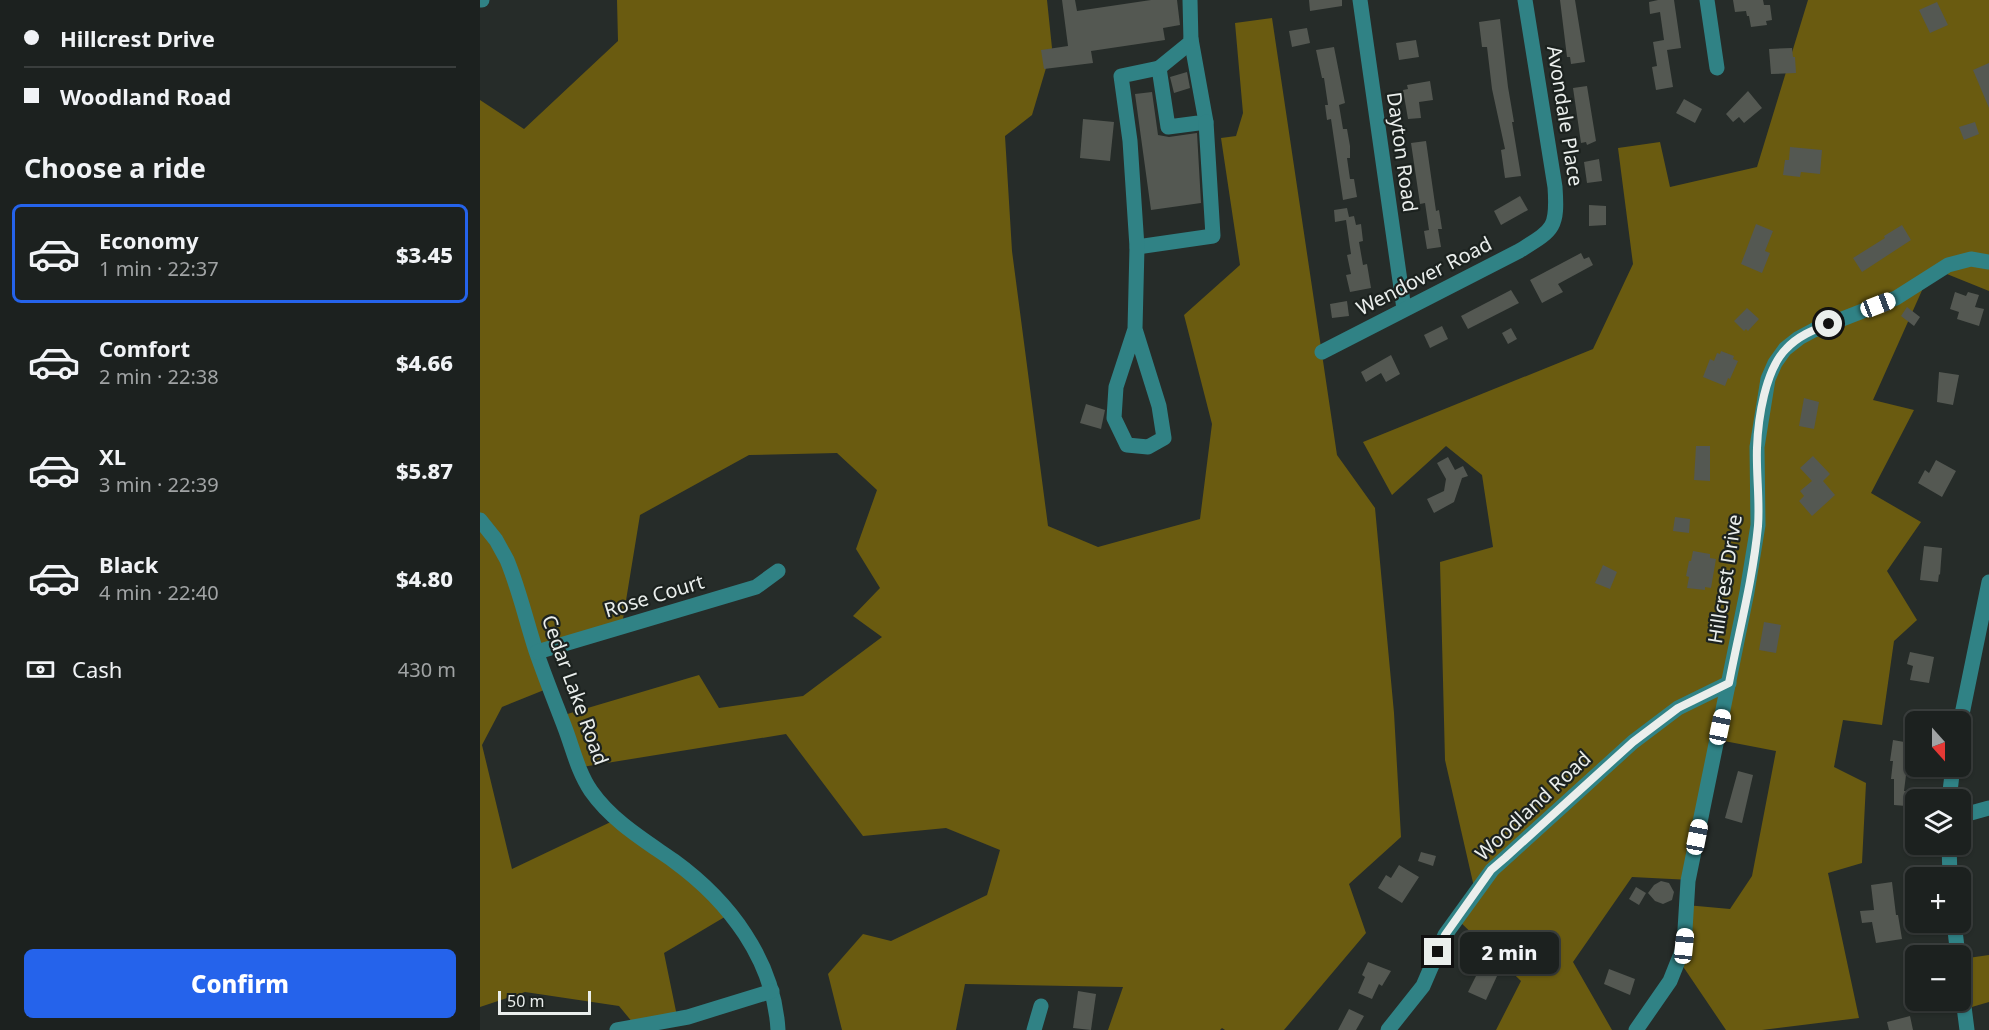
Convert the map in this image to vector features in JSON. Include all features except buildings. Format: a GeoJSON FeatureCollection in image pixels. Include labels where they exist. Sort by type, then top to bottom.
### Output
{"type":"FeatureCollection","features":[{"type":"Feature","properties":{"kind":"street"},"geometry":{"type":"LineString","coordinates":[[1137,247],[1213,236],[1206,122],[1191,39],[1190,0]]}},
{"type":"Feature","properties":{"kind":"street","name":"Dayton Road"},"geometry":{"type":"LineString","coordinates":[[1360,0],[1404,309]]}},
{"type":"Feature","properties":{"kind":"street","name":"Avondale Place"},"geometry":{"type":"LineString","coordinates":[[1525,0],[1556,187],[1554,225],[1545,236]]}},
{"type":"Feature","properties":{"kind":"street"},"geometry":{"type":"LineString","coordinates":[[1707,0],[1718,68]]}},
{"type":"Feature","properties":{"kind":"street"},"geometry":{"type":"LineString","coordinates":[[1135,329],[1159,406],[1164,438],[1148,447],[1127,445],[1114,418],[1116,387],[1135,329],[1137,247],[1130,141],[1121,76],[1159,68],[1191,42],[1191,39]]}},
{"type":"Feature","properties":{"kind":"street"},"geometry":{"type":"LineString","coordinates":[[1159,68],[1168,127],[1206,122]]}},
{"type":"Feature","properties":{"kind":"street","name":"Wendover Road"},"geometry":{"type":"LineString","coordinates":[[1322,352],[1545,236]]}},
{"type":"Feature","properties":{"kind":"street","name":"Hillcrest Drive"},"geometry":{"type":"LineString","coordinates":[[1636,1030],[1670,981],[1684,946],[1688,881],[1747,592],[1758,525],[1756,447],[1768,379],[1775,363],[1785,349],[1798,338],[1896,298],[1948,265],[1971,259],[1989,262]]}},
{"type":"Feature","properties":{"kind":"street","name":"Cedar Lake Road"},"geometry":{"type":"LineString","coordinates":[[480,520],[496,540],[516,581],[537,652],[579,768],[590,789],[621,823],[699,881],[731,915],[754,948],[772,991],[778,1030]]}},
{"type":"Feature","properties":{"kind":"street","name":"Rose Court"},"geometry":{"type":"LineString","coordinates":[[537,652],[756,587],[778,571]]}},
{"type":"Feature","properties":{"kind":"street"},"geometry":{"type":"LineString","coordinates":[[1963,711],[1989,582]]}},
{"type":"Feature","properties":{"kind":"street","name":"Woodland Road"},"geometry":{"type":"LineString","coordinates":[[1388,1030],[1423,986],[1445,935],[1491,870],[1633,742],[1678,708],[1729,683]]}},
{"type":"Feature","properties":{"kind":"street"},"geometry":{"type":"LineString","coordinates":[[1971,813],[1989,808]]}},
{"type":"Feature","properties":{"kind":"street"},"geometry":{"type":"LineString","coordinates":[[617,1030],[688,1017],[772,991]]}},
{"type":"Feature","properties":{"kind":"street"},"geometry":{"type":"LineString","coordinates":[[1034,1030],[1041,1006]]}},
{"type":"Feature","properties":{"kind":"street"},"geometry":{"type":"LineString","coordinates":[[1965,1011],[1967,1030]]}},
{"type":"Feature","properties":{"kind":"shaded area"},"geometry":{"type":"Polygon","coordinates":[[[617,0],[1047,0],[1052,48],[1032,115],[1005,136],[1012,251],[1048,526],[1098,547],[1200,519],[1212,424],[1184,315],[1240,265],[1221,138],[1236,136],[1243,113],[1235,23],[1272,18],[1337,455],[1375,508],[1394,713],[1401,837],[1349,884],[1366,933],[1284,1030],[1225,1030],[1222,1028],[1220,1030],[1108,1030],[1123,987],[965,984],[956,1030],[842,1030],[828,974],[863,934],[891,941],[987,895],[1000,850],[946,828],[863,836],[786,734],[582,767],[564,715],[699,675],[719,708],[803,696],[882,637],[853,616],[880,588],[856,549],[877,490],[837,453],[749,455],[640,515],[621,631],[544,655],[554,686],[502,707],[482,745],[512,869],[617,819],[728,915],[664,953],[678,1021],[638,1029],[619,1006],[525,992],[480,1007],[480,100],[524,129],[618,41],[617,0]]]}},
{"type":"Feature","properties":{"kind":"shaded area"},"geometry":{"type":"Polygon","coordinates":[[[1808,0],[1989,0],[1989,291],[1932,268],[1873,400],[1914,410],[1871,493],[1921,522],[1887,571],[1917,620],[1894,641],[1882,725],[1843,720],[1834,767],[1866,783],[1862,863],[1828,873],[1859,1018],[1762,1030],[1726,1030],[1680,962],[1686,905],[1730,909],[1752,876],[1776,751],[1719,740],[1691,880],[1632,877],[1573,962],[1612,1030],[1496,1030],[1521,981],[1454,916],[1474,887],[1445,760],[1440,562],[1493,547],[1482,475],[1446,446],[1392,495],[1363,442],[1593,349],[1633,264],[1618,148],[1660,142],[1670,187],[1757,167],[1808,0]]]}},
{"type":"Feature","properties":{"kind":"shaded area"},"geometry":{"type":"Polygon","coordinates":[[[1989,955],[1989,1002],[1971,1007],[1971,958],[1989,955]]]}},
{"type":"Feature","properties":{"kind":"route"},"geometry":{"type":"LineString","coordinates":[[1438,952],[1445,935],[1491,870],[1633,742],[1678,708],[1729,683],[1758,525],[1756,447],[1768,379],[1785,349],[1798,338],[1829,324]]}}]}
